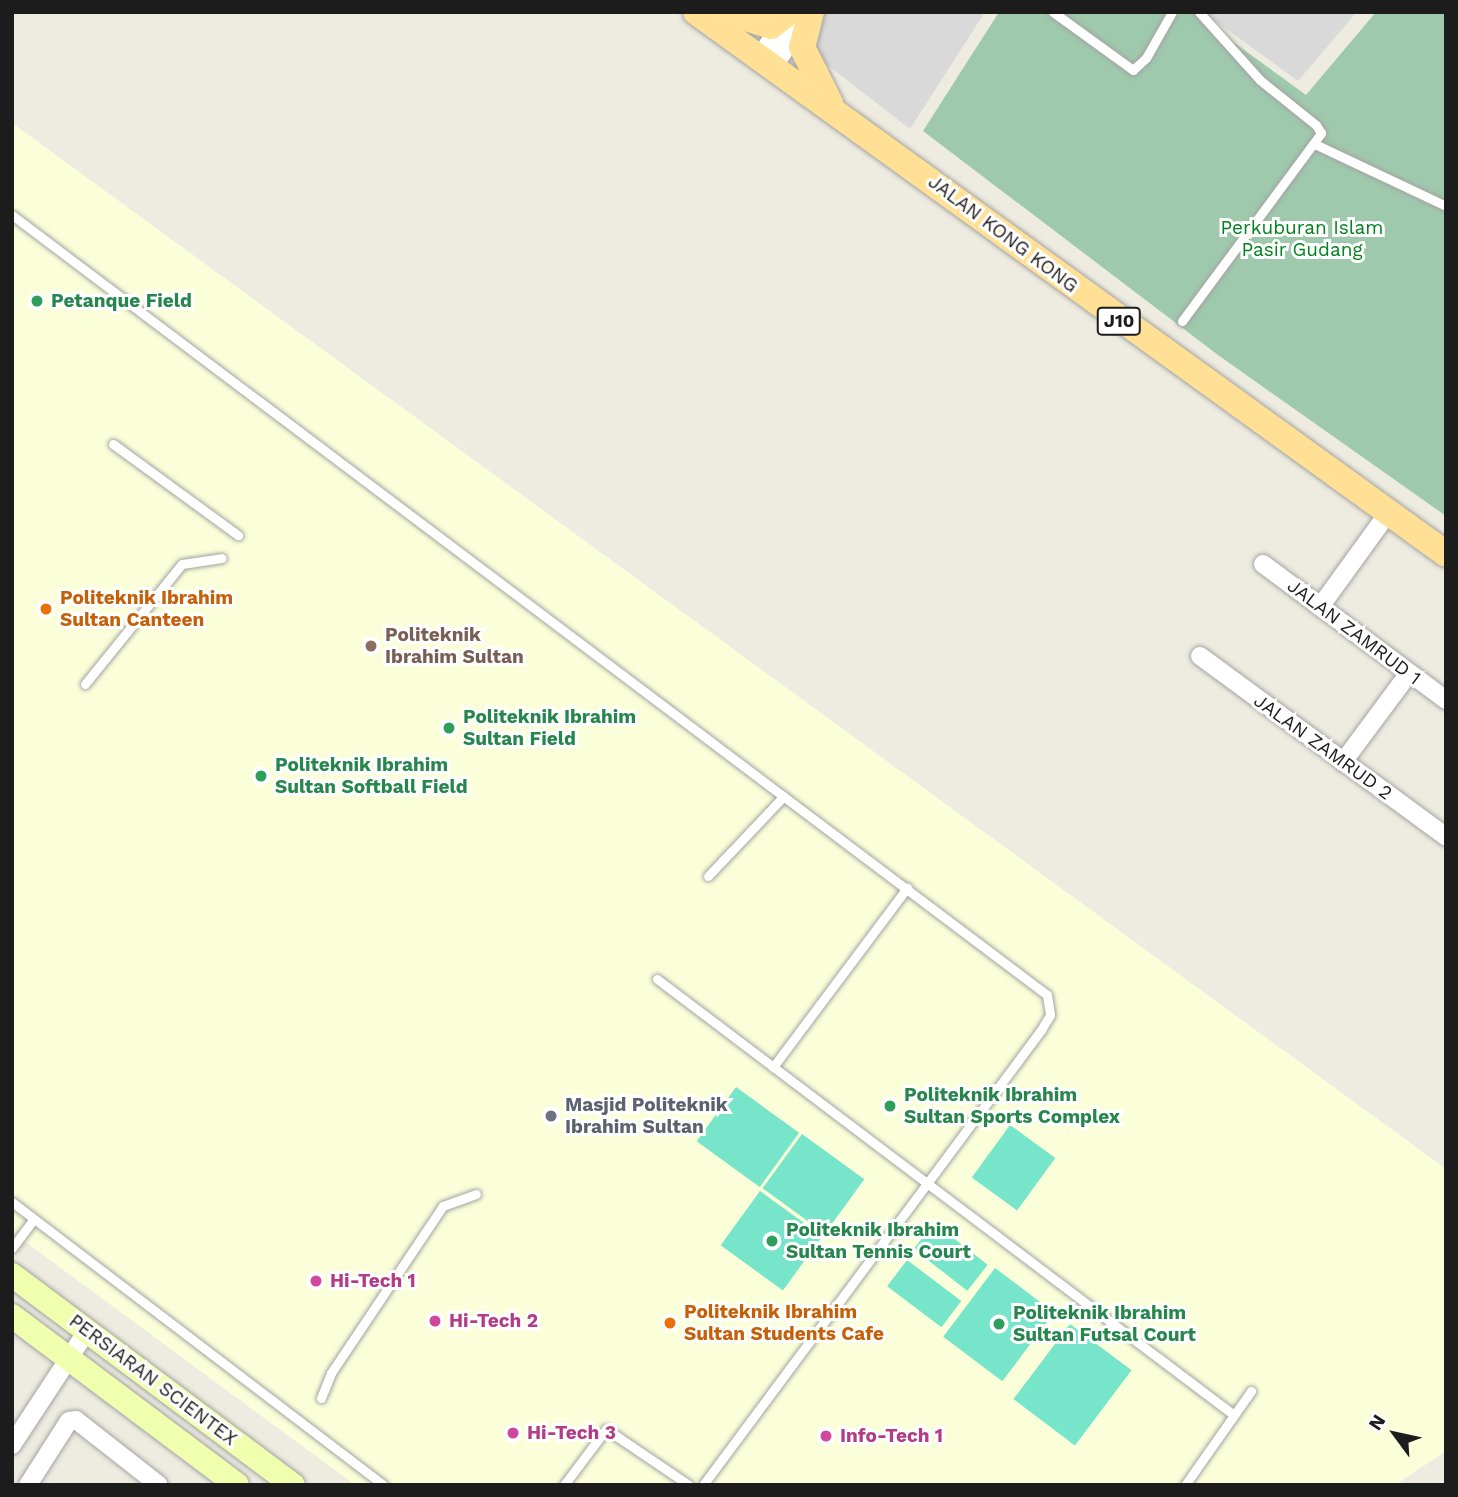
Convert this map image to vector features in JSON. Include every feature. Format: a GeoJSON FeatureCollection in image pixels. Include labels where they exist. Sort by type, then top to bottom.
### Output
{"type":"FeatureCollection","features":[{"type":"Feature","properties":{"kind":"main road","name":"JALAN KONG KONG"},"geometry":{"type":"LineString","coordinates":[[696,12],[833,108],[1160,351],[1446,554]]}},
{"type":"Feature","properties":{"kind":"main road"},"geometry":{"type":"LineString","coordinates":[[727,12],[771,26],[790,12]]}},
{"type":"Feature","properties":{"kind":"main road"},"geometry":{"type":"LineString","coordinates":[[811,12],[802,47],[833,108]]}},
{"type":"Feature","properties":{"kind":"main road","name":"PERSIARAN SCIENTEX"},"geometry":{"type":"LineString","coordinates":[[12,1275],[293,1485]]}},
{"type":"Feature","properties":{"kind":"main road","name":"PERSIARAN SCIENTEX"},"geometry":{"type":"LineString","coordinates":[[12,1316],[237,1485]]}},
{"type":"Feature","properties":{"kind":"street"},"geometry":{"type":"LineString","coordinates":[[767,61],[790,12]]}},
{"type":"Feature","properties":{"kind":"street"},"geometry":{"type":"LineString","coordinates":[[767,61],[811,12]]}},
{"type":"Feature","properties":{"kind":"street"},"geometry":{"type":"LineString","coordinates":[[1320,607],[1388,513]]}},
{"type":"Feature","properties":{"kind":"street","name":"JALAN ZAMRUD 1"},"geometry":{"type":"LineString","coordinates":[[1263,564],[1446,700]]}},
{"type":"Feature","properties":{"kind":"street","name":"JALAN ZAMRUD 2"},"geometry":{"type":"LineString","coordinates":[[1200,656],[1446,837]]}},
{"type":"Feature","properties":{"kind":"street"},"geometry":{"type":"LineString","coordinates":[[1343,762],[1409,673]]}},
{"type":"Feature","properties":{"kind":"street"},"geometry":{"type":"LineString","coordinates":[[12,1445],[87,1331]]}},
{"type":"Feature","properties":{"kind":"street"},"geometry":{"type":"LineString","coordinates":[[28,1485],[69,1421],[83,1425],[159,1485]]}},
{"type":"Feature","properties":{"kind":"lane"},"geometry":{"type":"LineString","coordinates":[[1053,12],[1127,70],[1133,70],[1146,58],[1172,12]]}},
{"type":"Feature","properties":{"kind":"lane"},"geometry":{"type":"LineString","coordinates":[[1182,321],[1317,145],[1321,134],[1316,125],[1260,80],[1199,12]]}},
{"type":"Feature","properties":{"kind":"lane"},"geometry":{"type":"LineString","coordinates":[[1317,145],[1446,206]]}},
{"type":"Feature","properties":{"kind":"lane"},"geometry":{"type":"LineString","coordinates":[[12,215],[1040,988],[1051,1004],[1041,1030],[703,1485]]}},
{"type":"Feature","properties":{"kind":"lane"},"geometry":{"type":"LineString","coordinates":[[113,444],[238,535]]}},
{"type":"Feature","properties":{"kind":"lane"},"geometry":{"type":"LineString","coordinates":[[85,684],[182,564],[222,558]]}},
{"type":"Feature","properties":{"kind":"lane"},"geometry":{"type":"LineString","coordinates":[[708,876],[784,796]]}},
{"type":"Feature","properties":{"kind":"lane"},"geometry":{"type":"LineString","coordinates":[[773,1067],[907,888]]}},
{"type":"Feature","properties":{"kind":"lane"},"geometry":{"type":"LineString","coordinates":[[657,979],[1234,1415]]}},
{"type":"Feature","properties":{"kind":"lane"},"geometry":{"type":"LineString","coordinates":[[321,1398],[331,1373],[443,1206],[476,1194]]}},
{"type":"Feature","properties":{"kind":"lane"},"geometry":{"type":"LineString","coordinates":[[14,1207],[34,1219],[384,1485]]}},
{"type":"Feature","properties":{"kind":"lane"},"geometry":{"type":"LineString","coordinates":[[12,1248],[34,1219]]}},
{"type":"Feature","properties":{"kind":"lane"},"geometry":{"type":"LineString","coordinates":[[1185,1485],[1251,1391]]}},
{"type":"Feature","properties":{"kind":"lane"},"geometry":{"type":"LineString","coordinates":[[564,1485],[606,1429],[689,1485]]}},
{"type":"Feature","properties":{"kind":"shaded area"},"geometry":{"type":"Polygon","coordinates":[[[759,12],[985,12],[910,129],[759,12]]]}},
{"type":"Feature","properties":{"kind":"shaded area"},"geometry":{"type":"Polygon","coordinates":[[[1203,12],[1357,12],[1298,81],[1203,12]]]}},
{"type":"Feature","properties":{"kind":"shaded area","name":"Politeknik Ibrahim Sultan"},"geometry":{"type":"Polygon","coordinates":[[[12,123],[1446,1169],[1446,1451],[1395,1485],[355,1485],[12,1232],[12,123]]]}},
{"type":"Feature","properties":{"kind":"green space","name":"Perkuburan Islam Pasir Gudang"},"geometry":{"type":"Polygon","coordinates":[[[999,12],[1192,12],[1306,95],[1376,12],[1446,12],[1446,516],[1218,355],[923,131],[999,12]]]}},
{"type":"Feature","properties":{"kind":"green space","name":"Politeknik Ibrahim Sultan Tennis Court"},"geometry":{"type":"Polygon","coordinates":[[[736,1087],[799,1133],[760,1187],[697,1141],[736,1087]]]}},
{"type":"Feature","properties":{"kind":"green space"},"geometry":{"type":"Polygon","coordinates":[[[1010,1125],[1055,1158],[1017,1211],[972,1178],[1010,1125]]]}},
{"type":"Feature","properties":{"kind":"green space","name":"Politeknik Ibrahim Sultan Tennis Court"},"geometry":{"type":"Polygon","coordinates":[[[802,1134],[864,1179],[825,1233],[763,1188],[802,1134]]]}},
{"type":"Feature","properties":{"kind":"green space","name":"Politeknik Ibrahim Sultan Tennis Court"},"geometry":{"type":"Polygon","coordinates":[[[760,1191],[822,1236],[783,1290],[721,1245],[760,1191]]]}},
{"type":"Feature","properties":{"kind":"green space"},"geometry":{"type":"Polygon","coordinates":[[[934,1223],[988,1265],[967,1291],[914,1249],[934,1223]]]}},
{"type":"Feature","properties":{"kind":"green space"},"geometry":{"type":"Polygon","coordinates":[[[907,1260],[961,1301],[941,1327],[887,1286],[907,1260]]]}},
{"type":"Feature","properties":{"kind":"green space","name":"Politeknik Ibrahim Sultan Futsal Court"},"geometry":{"type":"Polygon","coordinates":[[[995,1268],[1054,1313],[1002,1381],[943,1337],[995,1268]]]}},
{"type":"Feature","properties":{"kind":"green space"},"geometry":{"type":"Polygon","coordinates":[[[1070,1324],[1131,1370],[1075,1445],[1013,1399],[1070,1324]]]}},
{"type":"Feature","properties":{"kind":"place","name":"Petanque Field"},"geometry":{"type":"Point","coordinates":[37,301]}},
{"type":"Feature","properties":{"kind":"place","name":"Politeknik Ibrahim Sultan Canteen"},"geometry":{"type":"Point","coordinates":[46,609]}},
{"type":"Feature","properties":{"kind":"place","name":"Politeknik Ibrahim Sultan"},"geometry":{"type":"Point","coordinates":[371,646]}},
{"type":"Feature","properties":{"kind":"place","name":"Politeknik Ibrahim Sultan Field"},"geometry":{"type":"Point","coordinates":[449,728]}},
{"type":"Feature","properties":{"kind":"place","name":"Politeknik Ibrahim Sultan Softball Field"},"geometry":{"type":"Point","coordinates":[261,776]}},
{"type":"Feature","properties":{"kind":"place","name":"Politeknik Ibrahim Sultan Sports Complex"},"geometry":{"type":"Point","coordinates":[890,1106]}},
{"type":"Feature","properties":{"kind":"place","name":"Masjid Politeknik Ibrahim Sultan"},"geometry":{"type":"Point","coordinates":[551,1116]}},
{"type":"Feature","properties":{"kind":"place","name":"Politeknik Ibrahim Sultan Tennis Court"},"geometry":{"type":"Point","coordinates":[772,1241]}},
{"type":"Feature","properties":{"kind":"place","name":"Hi-Tech 1"},"geometry":{"type":"Point","coordinates":[316,1281]}},
{"type":"Feature","properties":{"kind":"place","name":"Hi-Tech 2"},"geometry":{"type":"Point","coordinates":[435,1321]}},
{"type":"Feature","properties":{"kind":"place","name":"Politeknik Ibrahim Sultan Students Cafe"},"geometry":{"type":"Point","coordinates":[670,1323]}},
{"type":"Feature","properties":{"kind":"place","name":"Politeknik Ibrahim Sultan Futsal Court"},"geometry":{"type":"Point","coordinates":[999,1324]}},
{"type":"Feature","properties":{"kind":"place","name":"Hi-Tech 3"},"geometry":{"type":"Point","coordinates":[513,1433]}},
{"type":"Feature","properties":{"kind":"place","name":"Info-Tech 1"},"geometry":{"type":"Point","coordinates":[826,1436]}}]}
